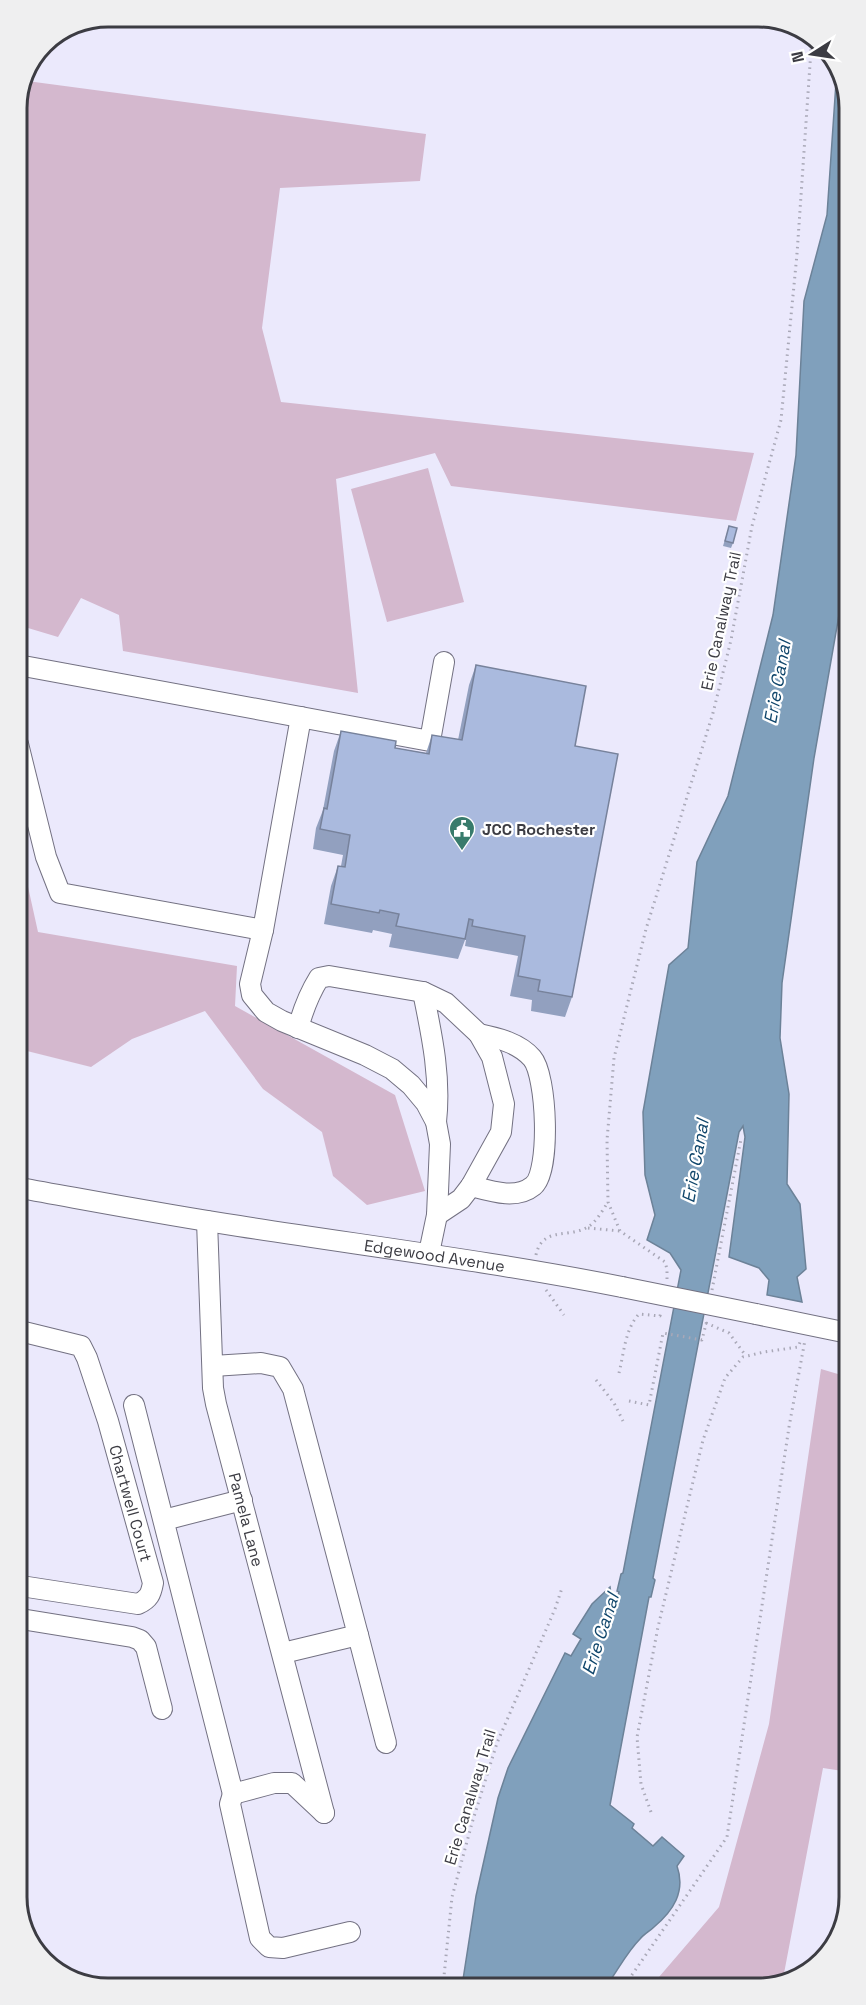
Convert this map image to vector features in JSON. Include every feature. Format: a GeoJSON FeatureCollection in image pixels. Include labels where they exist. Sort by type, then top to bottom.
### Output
{"type":"FeatureCollection","features":[{"type":"Feature","properties":{"kind":"street"},"geometry":{"type":"LineString","coordinates":[[27,667],[430,741],[444,662]]}},
{"type":"Feature","properties":{"kind":"street"},"geometry":{"type":"LineString","coordinates":[[301,717],[263,930],[250,984],[252,994],[266,1012],[392,1069],[411,1085],[426,1103],[436,1122]]}},
{"type":"Feature","properties":{"kind":"street"},"geometry":{"type":"LineString","coordinates":[[27,780],[46,857],[60,893],[263,930]]}},
{"type":"Feature","properties":{"kind":"street"},"geometry":{"type":"LineString","coordinates":[[298,1028],[305,1003],[320,978],[329,976],[423,992],[446,1003],[479,1034],[492,1057],[500,1084],[504,1104],[501,1132],[471,1186],[461,1199],[437,1215]]}},
{"type":"Feature","properties":{"kind":"street"},"geometry":{"type":"LineString","coordinates":[[423,992],[436,1054],[439,1082],[436,1122],[440,1144],[437,1215],[429,1253]]}},
{"type":"Feature","properties":{"kind":"street"},"geometry":{"type":"LineString","coordinates":[[471,1186],[496,1193],[516,1194],[534,1186],[541,1176],[545,1127],[543,1092],[537,1065],[520,1047],[479,1034]]}},
{"type":"Feature","properties":{"kind":"street","name":"Edgewood Avenue"},"geometry":{"type":"LineString","coordinates":[[27,1189],[207,1221],[552,1273],[839,1331]]}},
{"type":"Feature","properties":{"kind":"street","name":"Pamela Lane"},"geometry":{"type":"LineString","coordinates":[[207,1221],[216,1404],[324,1813],[292,1783],[274,1784],[233,1794]]}},
{"type":"Feature","properties":{"kind":"street","name":"Chartwell Court"},"geometry":{"type":"LineString","coordinates":[[27,1333],[81,1346],[108,1421],[153,1582],[151,1595],[138,1604],[27,1587]]}},
{"type":"Feature","properties":{"kind":"street"},"geometry":{"type":"LineString","coordinates":[[213,1366],[261,1363],[280,1367],[293,1389],[386,1743]]}},
{"type":"Feature","properties":{"kind":"street"},"geometry":{"type":"LineString","coordinates":[[134,1404],[233,1794],[230,1804],[260,1938],[269,1947],[283,1948],[350,1932]]}},
{"type":"Feature","properties":{"kind":"street"},"geometry":{"type":"LineString","coordinates":[[164,1520],[242,1500]]}},
{"type":"Feature","properties":{"kind":"street"},"geometry":{"type":"LineString","coordinates":[[27,1619],[140,1640],[146,1647],[162,1709]]}},
{"type":"Feature","properties":{"kind":"street"},"geometry":{"type":"LineString","coordinates":[[283,1653],[358,1635]]}},
{"type":"Feature","properties":{"kind":"path","name":"Erie Canalway Trail"},"geometry":{"type":"LineString","coordinates":[[620,1231],[608,1202],[607,1140],[614,1058],[646,929],[713,713],[731,640],[752,526],[781,420],[798,254],[811,48]]}},
{"type":"Feature","properties":{"kind":"path"},"geometry":{"type":"LineString","coordinates":[[711,1300],[741,1138]]}},
{"type":"Feature","properties":{"kind":"path"},"geometry":{"type":"LineString","coordinates":[[586,1228],[596,1220],[608,1202]]}},
{"type":"Feature","properties":{"kind":"path"},"geometry":{"type":"LineString","coordinates":[[536,1255],[538,1246],[547,1237],[586,1228],[620,1231],[664,1262],[668,1275],[666,1285]]}},
{"type":"Feature","properties":{"kind":"path"},"geometry":{"type":"LineString","coordinates":[[543,1285],[564,1315]]}},
{"type":"Feature","properties":{"kind":"path"},"geometry":{"type":"LineString","coordinates":[[619,1373],[629,1328],[633,1321],[642,1313],[660,1316],[662,1306]]}},
{"type":"Feature","properties":{"kind":"path"},"geometry":{"type":"LineString","coordinates":[[629,1401],[649,1405],[663,1333],[702,1340],[708,1311]]}},
{"type":"Feature","properties":{"kind":"path"},"geometry":{"type":"LineString","coordinates":[[706,1323],[729,1333],[746,1356]]}},
{"type":"Feature","properties":{"kind":"path"},"geometry":{"type":"LineString","coordinates":[[651,1812],[641,1784],[637,1737],[658,1627],[703,1440],[725,1378],[743,1357],[798,1347],[808,1325]]}},
{"type":"Feature","properties":{"kind":"path"},"geometry":{"type":"LineString","coordinates":[[630,1978],[727,1838],[789,1427],[808,1325]]}},
{"type":"Feature","properties":{"kind":"path"},"geometry":{"type":"LineString","coordinates":[[596,1380],[614,1403],[623,1421]]}},
{"type":"Feature","properties":{"kind":"path","name":"Erie Canalway Trail"},"geometry":{"type":"LineString","coordinates":[[444,1978],[452,1897],[472,1823],[497,1743],[562,1588]]}},
{"type":"Feature","properties":{"kind":"shaded area"},"geometry":{"type":"Polygon","coordinates":[[[32,82],[426,134],[420,181],[280,188],[262,328],[281,402],[754,453],[736,521],[451,486],[435,453],[336,479],[358,693],[123,651],[119,615],[81,598],[58,637],[27,628],[27,103],[32,82]]]}},
{"type":"Feature","properties":{"kind":"shaded area"},"geometry":{"type":"Polygon","coordinates":[[[428,468],[464,602],[387,622],[351,489],[428,468]]]}},
{"type":"Feature","properties":{"kind":"shaded area"},"geometry":{"type":"Polygon","coordinates":[[[27,882],[38,932],[237,966],[235,1006],[395,1095],[425,1191],[367,1205],[333,1176],[322,1132],[263,1089],[205,1011],[132,1039],[91,1067],[27,1051],[27,882]]]}},
{"type":"Feature","properties":{"kind":"shaded area"},"geometry":{"type":"Polygon","coordinates":[[[821,1369],[839,1374],[839,1770],[823,1768],[784,1974],[758,1978],[658,1978],[719,1907],[769,1724],[821,1369]]]}},
{"type":"Feature","properties":{"kind":"water","name":"Erie Canal"},"geometry":{"type":"Polygon","coordinates":[[[836,86],[839,108],[839,615],[814,758],[782,983],[780,1038],[789,1094],[787,1184],[800,1204],[806,1269],[797,1277],[802,1302],[767,1295],[769,1280],[759,1268],[729,1257],[745,1137],[743,1126],[739,1132],[653,1578],[655,1580],[651,1597],[649,1597],[610,1805],[634,1824],[632,1828],[653,1846],[662,1837],[684,1856],[677,1866],[679,1893],[672,1908],[635,1944],[612,1978],[463,1978],[476,1896],[498,1798],[508,1768],[565,1653],[571,1656],[581,1639],[573,1634],[592,1604],[610,1587],[612,1601],[617,1600],[619,1592],[617,1591],[623,1573],[681,1270],[670,1253],[647,1240],[655,1215],[645,1175],[643,1112],[669,965],[688,948],[697,862],[728,796],[773,615],[796,455],[804,301],[827,215],[836,86]]]}},
{"type":"Feature","properties":{"kind":"building"},"geometry":{"type":"Polygon","coordinates":[[[729,526],[737,528],[733,543],[725,541],[729,526]]]}},
{"type":"Feature","properties":{"kind":"building","name":"JCC Rochester"},"geometry":{"type":"Polygon","coordinates":[[[476,665],[586,686],[575,746],[618,754],[572,997],[538,991],[540,980],[518,976],[525,936],[472,926],[473,920],[469,919],[465,939],[396,926],[399,914],[380,910],[379,913],[331,904],[338,866],[345,867],[350,835],[320,829],[324,808],[327,809],[341,731],[396,741],[395,748],[429,754],[432,735],[462,740],[476,665]]]}},
{"type":"Feature","properties":{"kind":"place","name":"JCC Rochester"},"geometry":{"type":"Point","coordinates":[462,852]}}]}
